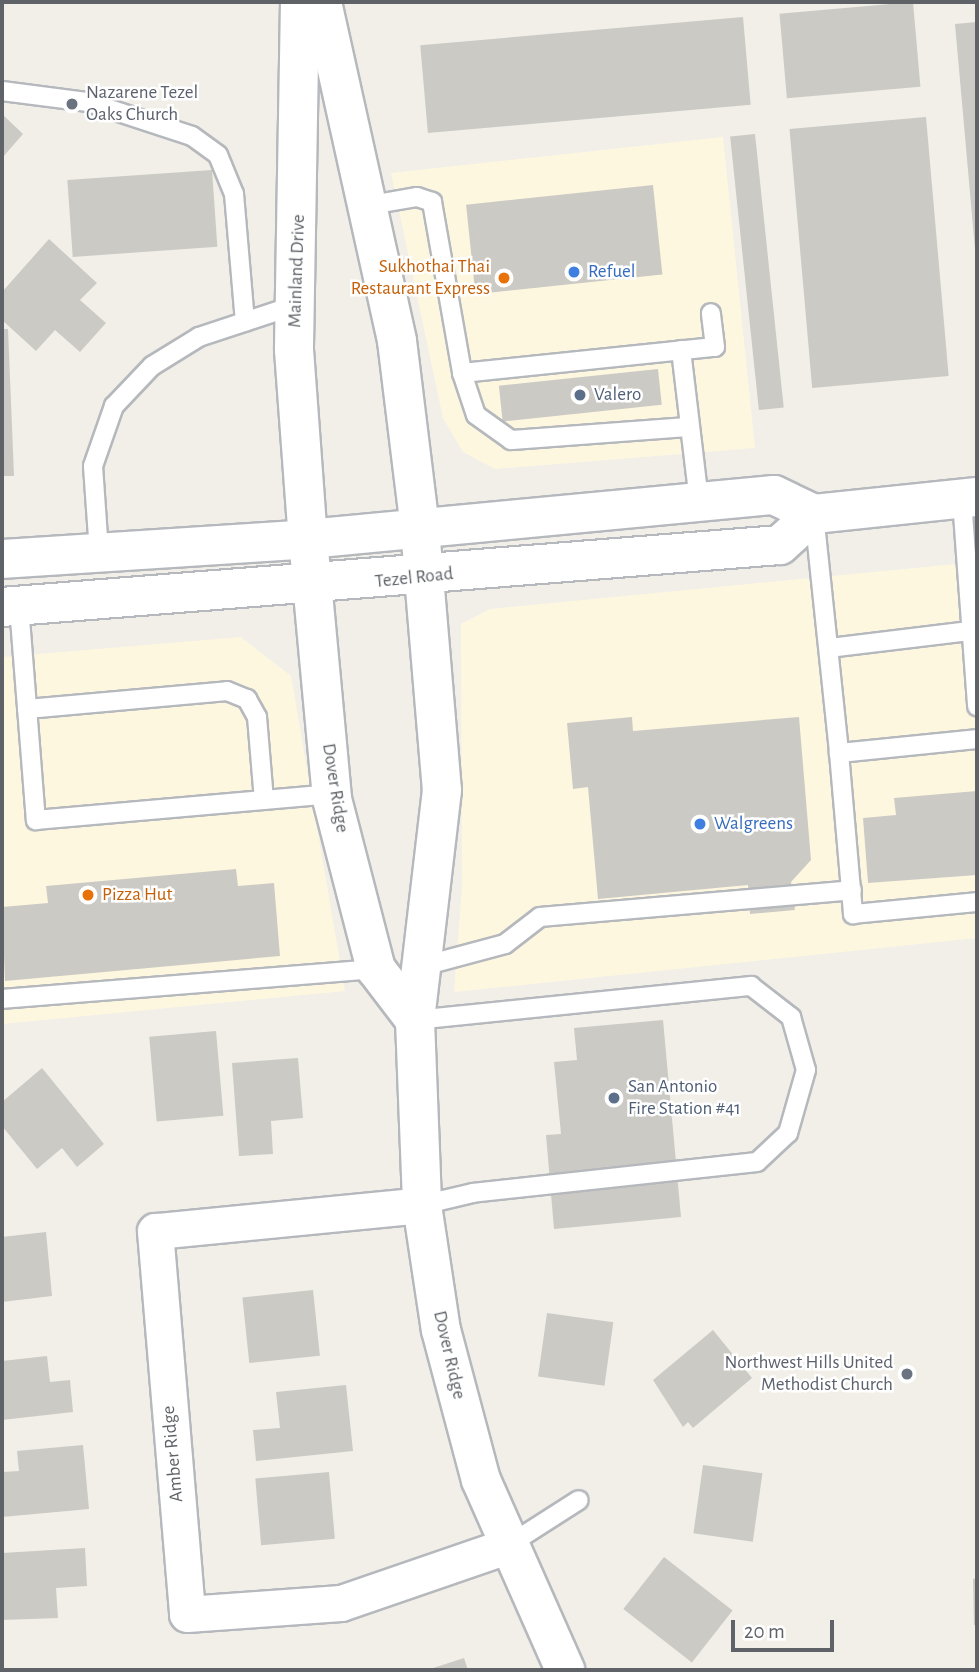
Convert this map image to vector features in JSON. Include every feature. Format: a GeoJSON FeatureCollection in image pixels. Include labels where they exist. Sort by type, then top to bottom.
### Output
{"type":"FeatureCollection","features":[{"type":"Feature","properties":{"kind":"main road","name":"Mainland Drive"},"geometry":{"type":"LineString","coordinates":[[300,2],[296,306],[309,539]]}},
{"type":"Feature","properties":{"kind":"main road"},"geometry":{"type":"LineString","coordinates":[[322,2],[397,341],[420,530]]}},
{"type":"Feature","properties":{"kind":"main road"},"geometry":{"type":"LineString","coordinates":[[2,559],[420,530],[774,495],[814,513],[970,498]]}},
{"type":"Feature","properties":{"kind":"main road","name":"Tezel Road"},"geometry":{"type":"LineString","coordinates":[[11,607],[424,578],[780,545],[814,513]]}},
{"type":"Feature","properties":{"kind":"main road","name":"Dover Ridge"},"geometry":{"type":"LineString","coordinates":[[420,530],[442,790],[415,1020],[422,1205],[441,1330],[481,1480],[507,1546],[565,1670]]}},
{"type":"Feature","properties":{"kind":"main road","name":"Dover Ridge"},"geometry":{"type":"LineString","coordinates":[[309,539],[332,794],[376,969],[415,1020]]}},
{"type":"Feature","properties":{"kind":"street","name":"Amber Ridge"},"geometry":{"type":"LineString","coordinates":[[422,1205],[155,1231],[187,1614],[341,1603],[507,1546]]}},
{"type":"Feature","properties":{"kind":"lane"},"geometry":{"type":"LineString","coordinates":[[2,91],[88,102],[192,136],[218,155],[234,194],[245,322]]}},
{"type":"Feature","properties":{"kind":"lane"},"geometry":{"type":"LineString","coordinates":[[365,206],[417,197],[432,202],[462,373],[476,415],[511,440],[689,427]]}},
{"type":"Feature","properties":{"kind":"lane"},"geometry":{"type":"LineString","coordinates":[[99,552],[93,466],[114,407],[152,366],[199,337],[296,306]]}},
{"type":"Feature","properties":{"kind":"lane"},"geometry":{"type":"LineString","coordinates":[[462,373],[715,347],[711,313]]}},
{"type":"Feature","properties":{"kind":"lane"},"geometry":{"type":"LineString","coordinates":[[681,350],[699,502]]}},
{"type":"Feature","properties":{"kind":"lane"},"geometry":{"type":"LineString","coordinates":[[970,498],[977,706]]}},
{"type":"Feature","properties":{"kind":"lane"},"geometry":{"type":"LineString","coordinates":[[814,513],[853,914],[977,902]]}},
{"type":"Feature","properties":{"kind":"lane"},"geometry":{"type":"LineString","coordinates":[[11,607],[27,709],[36,820],[332,794]]}},
{"type":"Feature","properties":{"kind":"lane"},"geometry":{"type":"LineString","coordinates":[[829,648],[974,630]]}},
{"type":"Feature","properties":{"kind":"lane"},"geometry":{"type":"LineString","coordinates":[[27,709],[227,691],[247,699],[257,717],[264,800]]}},
{"type":"Feature","properties":{"kind":"lane"},"geometry":{"type":"LineString","coordinates":[[839,753],[977,739]]}},
{"type":"Feature","properties":{"kind":"lane"},"geometry":{"type":"LineString","coordinates":[[423,966],[505,944],[540,917],[852,890]]}},
{"type":"Feature","properties":{"kind":"lane"},"geometry":{"type":"LineString","coordinates":[[2,999],[376,969]]}},
{"type":"Feature","properties":{"kind":"lane"},"geometry":{"type":"LineString","coordinates":[[415,1020],[751,986],[791,1017],[806,1070],[788,1133],[757,1162],[473,1193],[422,1205]]}},
{"type":"Feature","properties":{"kind":"lane"},"geometry":{"type":"LineString","coordinates":[[507,1546],[579,1500]]}},
{"type":"Feature","properties":{"kind":"shaded area"},"geometry":{"type":"Polygon","coordinates":[[[723,137],[755,448],[495,469],[463,452],[443,418],[391,173],[723,137]]]}},
{"type":"Feature","properties":{"kind":"shaded area"},"geometry":{"type":"Polygon","coordinates":[[[977,562],[977,938],[454,992],[462,887],[461,624],[490,609],[977,562]]]}},
{"type":"Feature","properties":{"kind":"shaded area"},"geometry":{"type":"Polygon","coordinates":[[[241,637],[291,676],[345,991],[2,1024],[2,657],[241,637]]]}},
{"type":"Feature","properties":{"kind":"building"},"geometry":{"type":"Polygon","coordinates":[[[913,2],[920,87],[787,98],[780,14],[913,2]]]}},
{"type":"Feature","properties":{"kind":"building"},"geometry":{"type":"Polygon","coordinates":[[[743,17],[751,105],[428,133],[420,45],[743,17]]]}},
{"type":"Feature","properties":{"kind":"building"},"geometry":{"type":"Polygon","coordinates":[[[977,22],[977,248],[975,249],[955,24],[977,22]]]}},
{"type":"Feature","properties":{"kind":"building"},"geometry":{"type":"Polygon","coordinates":[[[2,114],[23,134],[2,158],[2,114]]]}},
{"type":"Feature","properties":{"kind":"building"},"geometry":{"type":"Polygon","coordinates":[[[926,117],[949,376],[812,388],[790,129],[926,117]]]}},
{"type":"Feature","properties":{"kind":"building"},"geometry":{"type":"Polygon","coordinates":[[[755,134],[784,407],[759,410],[730,137],[755,134]]]}},
{"type":"Feature","properties":{"kind":"building"},"geometry":{"type":"Polygon","coordinates":[[[212,170],[217,247],[73,257],[67,180],[212,170]]]}},
{"type":"Feature","properties":{"kind":"building"},"geometry":{"type":"Polygon","coordinates":[[[653,185],[662,275],[475,294],[466,205],[653,185]]]}},
{"type":"Feature","properties":{"kind":"building"},"geometry":{"type":"Polygon","coordinates":[[[49,239],[97,283],[80,300],[106,323],[80,352],[55,330],[36,351],[2,320],[2,292],[49,239]]]}},
{"type":"Feature","properties":{"kind":"building"},"geometry":{"type":"Polygon","coordinates":[[[2,329],[8,329],[14,476],[2,476],[2,329]]]}},
{"type":"Feature","properties":{"kind":"building","name":"Valero"},"geometry":{"type":"Polygon","coordinates":[[[658,369],[662,405],[503,422],[499,386],[658,369]]]}},
{"type":"Feature","properties":{"kind":"building","name":"Walgreens"},"geometry":{"type":"Polygon","coordinates":[[[632,717],[633,731],[799,717],[811,860],[791,882],[795,910],[750,914],[748,885],[598,899],[588,787],[573,789],[567,723],[632,717]]]}},
{"type":"Feature","properties":{"kind":"building"},"geometry":{"type":"Polygon","coordinates":[[[977,791],[977,875],[868,883],[863,818],[896,815],[894,798],[977,791]]]}},
{"type":"Feature","properties":{"kind":"building"},"geometry":{"type":"Polygon","coordinates":[[[236,869],[238,886],[274,883],[280,956],[5,981],[2,907],[48,903],[46,886],[236,869]]]}},
{"type":"Feature","properties":{"kind":"building","name":"San Antonio Fire Station #41"},"geometry":{"type":"Polygon","coordinates":[[[663,1020],[681,1217],[554,1229],[546,1135],[561,1134],[554,1062],[577,1060],[574,1028],[663,1020]]]}},
{"type":"Feature","properties":{"kind":"building"},"geometry":{"type":"Polygon","coordinates":[[[216,1031],[223,1116],[157,1122],[149,1037],[216,1031]]]}},
{"type":"Feature","properties":{"kind":"building"},"geometry":{"type":"Polygon","coordinates":[[[298,1058],[303,1118],[271,1121],[273,1154],[239,1156],[232,1063],[298,1058]]]}},
{"type":"Feature","properties":{"kind":"building"},"geometry":{"type":"Polygon","coordinates":[[[42,1068],[104,1144],[77,1167],[62,1148],[37,1169],[2,1126],[2,1102],[42,1068]]]}},
{"type":"Feature","properties":{"kind":"building"},"geometry":{"type":"Polygon","coordinates":[[[46,1232],[52,1296],[2,1302],[2,1237],[46,1232]]]}},
{"type":"Feature","properties":{"kind":"building"},"geometry":{"type":"Polygon","coordinates":[[[313,1290],[320,1356],[249,1363],[242,1297],[313,1290]]]}},
{"type":"Feature","properties":{"kind":"building"},"geometry":{"type":"Polygon","coordinates":[[[547,1313],[613,1322],[604,1386],[538,1376],[547,1313]]]}},
{"type":"Feature","properties":{"kind":"building"},"geometry":{"type":"Polygon","coordinates":[[[713,1330],[752,1378],[693,1428],[688,1422],[683,1427],[653,1380],[713,1330]]]}},
{"type":"Feature","properties":{"kind":"building"},"geometry":{"type":"Polygon","coordinates":[[[47,1356],[50,1382],[70,1380],[73,1412],[2,1420],[2,1361],[47,1356]]]}},
{"type":"Feature","properties":{"kind":"building"},"geometry":{"type":"Polygon","coordinates":[[[346,1385],[353,1451],[256,1461],[253,1430],[280,1428],[276,1392],[346,1385]]]}},
{"type":"Feature","properties":{"kind":"building"},"geometry":{"type":"Polygon","coordinates":[[[83,1445],[89,1509],[2,1517],[2,1472],[19,1471],[17,1451],[83,1445]]]}},
{"type":"Feature","properties":{"kind":"building"},"geometry":{"type":"Polygon","coordinates":[[[703,1465],[762,1473],[753,1542],[693,1533],[703,1465]]]}},
{"type":"Feature","properties":{"kind":"building"},"geometry":{"type":"Polygon","coordinates":[[[329,1472],[335,1539],[261,1545],[255,1478],[329,1472]]]}},
{"type":"Feature","properties":{"kind":"building"},"geometry":{"type":"Polygon","coordinates":[[[85,1548],[87,1586],[56,1588],[58,1618],[2,1620],[2,1553],[85,1548]]]}},
{"type":"Feature","properties":{"kind":"building"},"geometry":{"type":"Polygon","coordinates":[[[664,1557],[733,1611],[692,1663],[623,1609],[664,1557]]]}},
{"type":"Feature","properties":{"kind":"building"},"geometry":{"type":"Polygon","coordinates":[[[977,1578],[977,1625],[974,1625],[973,1579],[977,1578]]]}},
{"type":"Feature","properties":{"kind":"building"},"geometry":{"type":"Polygon","coordinates":[[[464,1658],[468,1670],[427,1670],[464,1658]]]}},
{"type":"Feature","properties":{"kind":"place","name":"Nazarene Tezel Oaks Church"},"geometry":{"type":"Point","coordinates":[72,104]}},
{"type":"Feature","properties":{"kind":"place","name":"Refuel"},"geometry":{"type":"Point","coordinates":[574,272]}},
{"type":"Feature","properties":{"kind":"place","name":"Sukhothai Thai Restaurant Express"},"geometry":{"type":"Point","coordinates":[504,278]}},
{"type":"Feature","properties":{"kind":"place","name":"Valero"},"geometry":{"type":"Point","coordinates":[580,395]}},
{"type":"Feature","properties":{"kind":"place","name":"Walgreens"},"geometry":{"type":"Point","coordinates":[700,824]}},
{"type":"Feature","properties":{"kind":"place","name":"Pizza Hut"},"geometry":{"type":"Point","coordinates":[88,895]}},
{"type":"Feature","properties":{"kind":"place","name":"San Antonio Fire Station #41"},"geometry":{"type":"Point","coordinates":[614,1098]}},
{"type":"Feature","properties":{"kind":"place","name":"Northwest Hills United Methodist Church"},"geometry":{"type":"Point","coordinates":[907,1374]}}]}
